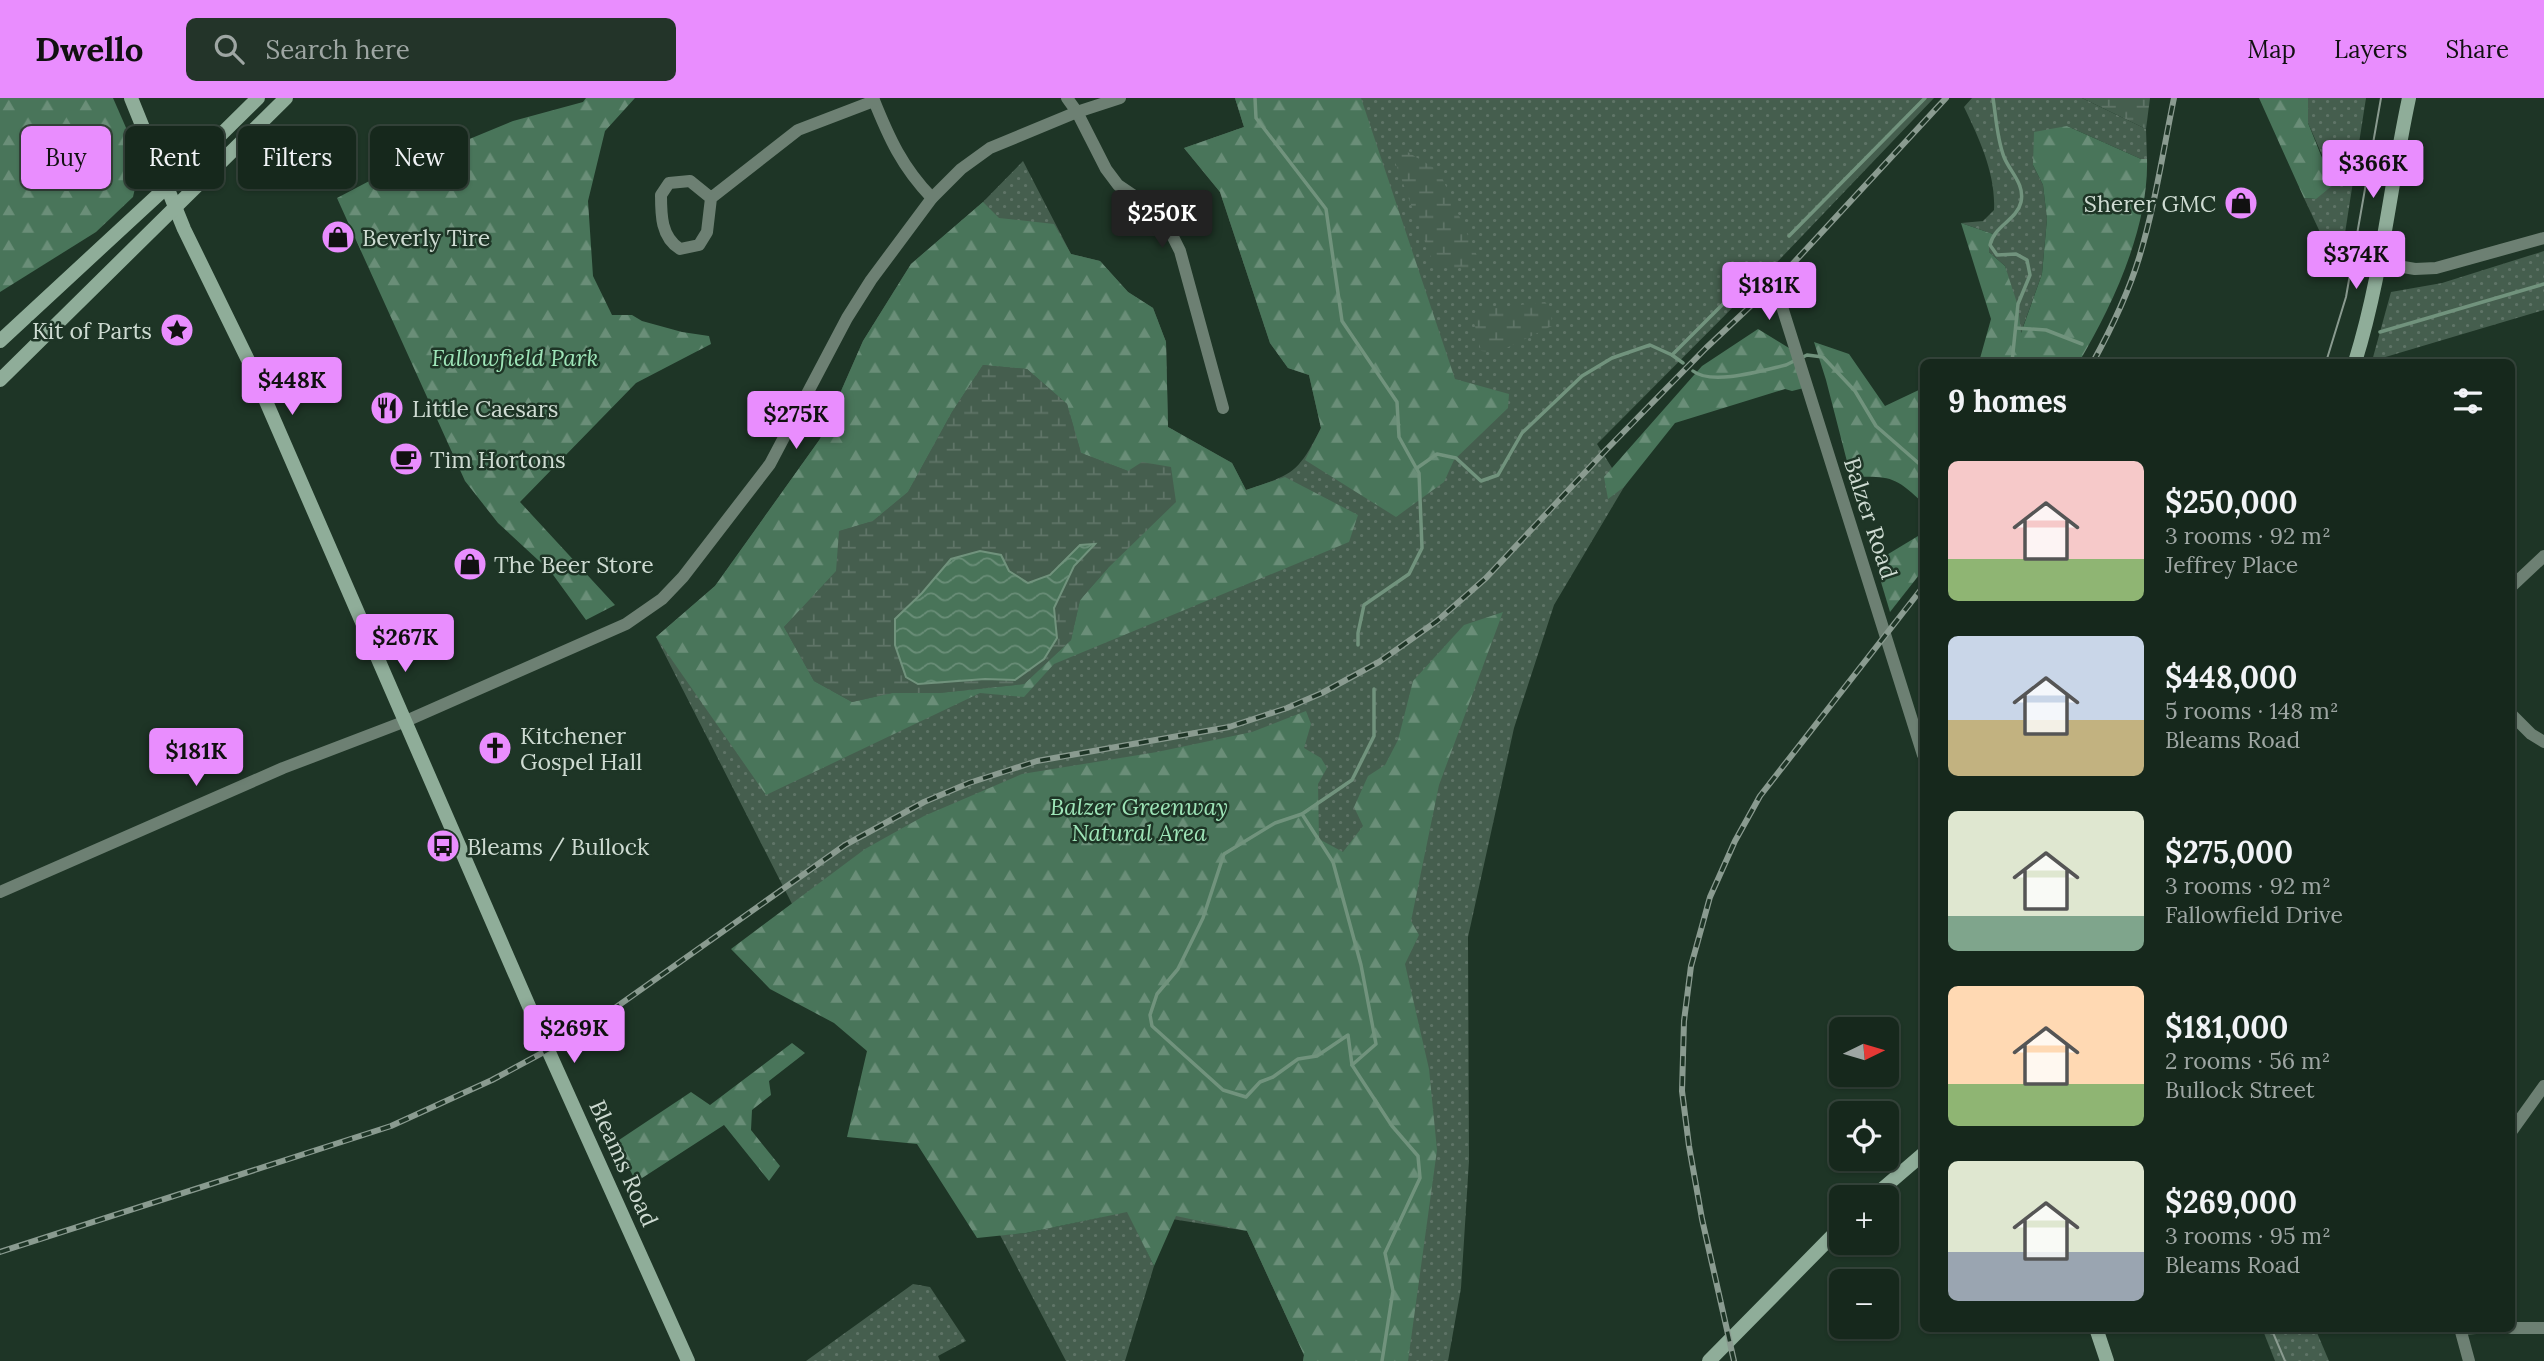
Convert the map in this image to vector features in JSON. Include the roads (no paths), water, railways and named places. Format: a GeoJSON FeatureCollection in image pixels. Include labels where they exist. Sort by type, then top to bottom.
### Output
{"type":"FeatureCollection","features":[{"type":"Feature","properties":{"kind":"main road","name":"Bleams Road"},"geometry":{"type":"LineString","coordinates":[[131,98],[142,126]]}},
{"type":"Feature","properties":{"kind":"main road"},"geometry":{"type":"LineString","coordinates":[[224,131],[258,98]]}},
{"type":"Feature","properties":{"kind":"main road"},"geometry":{"type":"LineString","coordinates":[[0,380],[286,98]]}},
{"type":"Feature","properties":{"kind":"main road"},"geometry":{"type":"LineString","coordinates":[[2355,359],[2380,263],[2409,98]]}},
{"type":"Feature","properties":{"kind":"main road"},"geometry":{"type":"LineString","coordinates":[[0,341],[164,189]]}},
{"type":"Feature","properties":{"kind":"main road","name":"Bleams Road"},"geometry":{"type":"LineString","coordinates":[[168,189],[184,229],[248,360],[544,1040],[688,1361]]}},
{"type":"Feature","properties":{"kind":"main road"},"geometry":{"type":"LineString","coordinates":[[1886,1185],[1920,1157]]}},
{"type":"Feature","properties":{"kind":"main road"},"geometry":{"type":"LineString","coordinates":[[1709,1361],[1829,1239]]}},
{"type":"Feature","properties":{"kind":"main road"},"geometry":{"type":"LineString","coordinates":[[2097,1332],[2107,1361]]}},
{"type":"Feature","properties":{"kind":"street"},"geometry":{"type":"LineString","coordinates":[[1067,98],[1112,179],[1156,213],[1174,235],[1223,408]]}},
{"type":"Feature","properties":{"kind":"street"},"geometry":{"type":"LineString","coordinates":[[0,892],[283,768],[406,721],[626,624],[662,599],[770,464],[847,318],[932,198],[961,169],[990,148],[1120,98]]}},
{"type":"Feature","properties":{"kind":"street"},"geometry":{"type":"LineString","coordinates":[[711,198],[690,181],[669,183],[661,194],[661,216],[671,243],[680,249],[699,245],[707,232],[711,198],[798,130],[874,99],[899,158],[912,178],[932,198]]}},
{"type":"Feature","properties":{"kind":"street"},"geometry":{"type":"LineString","coordinates":[[2380,263],[2415,269],[2436,268],[2544,238]]}},
{"type":"Feature","properties":{"kind":"street","name":"Balzer Road"},"geometry":{"type":"LineString","coordinates":[[1778,294],[1920,745]]}},
{"type":"Feature","properties":{"kind":"street"},"geometry":{"type":"LineString","coordinates":[[2515,583],[2544,556]]}},
{"type":"Feature","properties":{"kind":"street"},"geometry":{"type":"LineString","coordinates":[[2515,718],[2531,734],[2544,742]]}},
{"type":"Feature","properties":{"kind":"street"},"geometry":{"type":"LineString","coordinates":[[2515,1126],[2544,1086]]}},
{"type":"Feature","properties":{"kind":"street"},"geometry":{"type":"LineString","coordinates":[[2515,1328],[2544,1328]]}},
{"type":"Feature","properties":{"kind":"street"},"geometry":{"type":"LineString","coordinates":[[2461,1332],[2469,1361]]}},
{"type":"Feature","properties":{"kind":"water"},"geometry":{"type":"Polygon","coordinates":[[[1095,544],[1074,566],[1054,608],[1057,638],[1044,659],[1015,680],[985,679],[918,684],[906,677],[895,645],[895,619],[951,559],[980,551],[1001,555],[1009,571],[1028,583],[1050,575],[1080,545],[1095,544]]]}},
{"type":"Feature","properties":{"kind":"waterway"},"geometry":{"type":"LineString","coordinates":[[1255,98],[1256,118],[1326,209],[1342,321],[1397,402],[1399,437],[1419,473],[1422,548],[1409,574],[1364,605],[1358,645]]}},
{"type":"Feature","properties":{"kind":"waterway"},"geometry":{"type":"LineString","coordinates":[[1789,236],[1925,98]]}},
{"type":"Feature","properties":{"kind":"waterway"},"geometry":{"type":"LineString","coordinates":[[1993,98],[2002,150],[2022,196],[2019,208],[1992,238],[1990,245],[1997,255],[2016,254],[2027,260],[2030,275],[2018,304],[2012,359]]}},
{"type":"Feature","properties":{"kind":"waterway"},"geometry":{"type":"LineString","coordinates":[[1672,355],[1749,278]]}},
{"type":"Feature","properties":{"kind":"waterway"},"geometry":{"type":"LineString","coordinates":[[2380,332],[2544,284]]}},
{"type":"Feature","properties":{"kind":"waterway"},"geometry":{"type":"LineString","coordinates":[[2016,328],[2046,330],[2082,344]]}},
{"type":"Feature","properties":{"kind":"waterway"},"geometry":{"type":"LineString","coordinates":[[1417,468],[1437,454],[1456,458],[1481,481],[1498,475],[1522,433],[1582,376],[1612,358],[1650,345],[1683,363]]}},
{"type":"Feature","properties":{"kind":"waterway"},"geometry":{"type":"LineString","coordinates":[[1801,358],[1807,355],[1823,357],[1855,391],[1876,426],[1920,464]]}},
{"type":"Feature","properties":{"kind":"waterway"},"geometry":{"type":"LineString","coordinates":[[1693,371],[1712,377],[1738,376],[1794,361]]}},
{"type":"Feature","properties":{"kind":"waterway"},"geometry":{"type":"LineString","coordinates":[[1374,689],[1374,736],[1352,780],[1302,814],[1275,823],[1224,854],[1203,918],[1178,969],[1157,994],[1150,1015],[1152,1026],[1223,1090],[1246,1097],[1260,1082],[1273,1077],[1298,1059],[1317,1056],[1348,1035],[1352,1065],[1392,1126],[1418,1156],[1420,1178],[1385,1253],[1393,1291],[1382,1361]]}},
{"type":"Feature","properties":{"kind":"waterway"},"geometry":{"type":"LineString","coordinates":[[1302,814],[1333,862],[1361,965],[1376,1044],[1352,1065]]}},
{"type":"Feature","properties":{"kind":"tram line"},"geometry":{"type":"LineString","coordinates":[[2327,359],[2346,297],[2381,98]]}},
{"type":"Feature","properties":{"kind":"tram line"},"geometry":{"type":"LineString","coordinates":[[2273,1332],[2285,1361]]}},
{"type":"Feature","properties":{"kind":"railway"},"geometry":{"type":"LineString","coordinates":[[0,1252],[391,1126],[492,1080],[581,1032],[845,845],[924,802],[969,783],[1037,761],[1229,727],[1322,693],[1379,662],[1437,621],[1486,578],[1606,450],[1706,348],[1774,284],[1946,98]]}},
{"type":"Feature","properties":{"kind":"railway"},"geometry":{"type":"LineString","coordinates":[[2095,359],[2119,311],[2139,258],[2174,98]]}},
{"type":"Feature","properties":{"kind":"railway"},"geometry":{"type":"LineString","coordinates":[[1734,1361],[1702,1219],[1682,1091],[1684,1021],[1691,966],[1710,897],[1735,841],[1760,796],[1920,591]]}},
{"type":"Feature","properties":{"kind":"place","name":"Sherer GMC"},"geometry":{"type":"Point","coordinates":[2241,203]}},
{"type":"Feature","properties":{"kind":"place","name":"Beverly Tire"},"geometry":{"type":"Point","coordinates":[338,237]}},
{"type":"Feature","properties":{"kind":"place","name":"Kit of Parts"},"geometry":{"type":"Point","coordinates":[177,330]}},
{"type":"Feature","properties":{"kind":"place","name":"Little Caesars"},"geometry":{"type":"Point","coordinates":[387,408]}},
{"type":"Feature","properties":{"kind":"place","name":"Tim Hortons"},"geometry":{"type":"Point","coordinates":[406,459]}},
{"type":"Feature","properties":{"kind":"place","name":"The Beer Store"},"geometry":{"type":"Point","coordinates":[470,564]}},
{"type":"Feature","properties":{"kind":"place","name":"Kitchener Gospel Hall"},"geometry":{"type":"Point","coordinates":[495,748]}},
{"type":"Feature","properties":{"kind":"place","name":"Bleams / Bullock"},"geometry":{"type":"Point","coordinates":[443,846]}},
{"type":"Feature","properties":{"kind":"park label","name":"Fallowfield Park"},"geometry":{"type":"Point","coordinates":[515,357]}},
{"type":"Feature","properties":{"kind":"park label","name":"Balzer Greenway Natural Area"},"geometry":{"type":"Point","coordinates":[1139,819]}}]}
